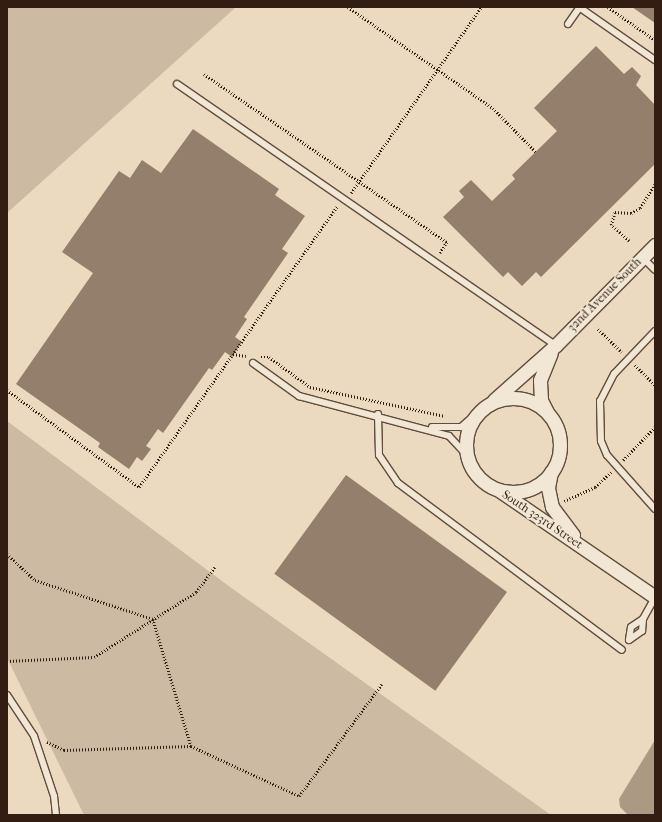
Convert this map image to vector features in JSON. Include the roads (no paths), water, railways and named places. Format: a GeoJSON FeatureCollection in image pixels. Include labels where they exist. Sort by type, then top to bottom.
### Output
{"type":"FeatureCollection","features":[{"type":"Feature","properties":{"kind":"street","name":"32nd Avenue South"},"geometry":{"type":"LineString","coordinates":[[491,403],[556,345],[655,245]]}},
{"type":"Feature","properties":{"kind":"street","name":"32nd Avenue South"},"geometry":{"type":"LineString","coordinates":[[548,413],[541,400],[540,380],[556,345]]}},
{"type":"Feature","properties":{"kind":"street"},"geometry":{"type":"LineString","coordinates":[[521,398],[548,413],[560,442],[552,472],[527,490],[496,489],[478,475],[466,455],[466,440],[478,412],[491,403],[521,398]]}},
{"type":"Feature","properties":{"kind":"street","name":"South 323rd Street"},"geometry":{"type":"LineString","coordinates":[[552,472],[548,488],[552,507],[589,550]]}},
{"type":"Feature","properties":{"kind":"street","name":"South 323rd Street"},"geometry":{"type":"LineString","coordinates":[[496,489],[589,550],[655,597]]}},
{"type":"Feature","properties":{"kind":"lane"},"geometry":{"type":"LineString","coordinates":[[568,24],[580,7],[655,60]]}},
{"type":"Feature","properties":{"kind":"lane"},"geometry":{"type":"LineString","coordinates":[[177,84],[343,200],[556,345]]}},
{"type":"Feature","properties":{"kind":"lane"},"geometry":{"type":"LineString","coordinates":[[642,257],[655,270]]}},
{"type":"Feature","properties":{"kind":"lane"},"geometry":{"type":"LineString","coordinates":[[655,331],[614,374],[600,401],[601,441],[607,455],[655,509]]}},
{"type":"Feature","properties":{"kind":"lane"},"geometry":{"type":"LineString","coordinates":[[254,359],[299,396],[378,414],[420,426],[454,439],[466,455]]}},
{"type":"Feature","properties":{"kind":"lane"},"geometry":{"type":"LineString","coordinates":[[420,426],[444,429],[461,427],[478,412]]}},
{"type":"Feature","properties":{"kind":"lane"},"geometry":{"type":"LineString","coordinates":[[378,414],[379,455],[398,483],[622,650]]}},
{"type":"Feature","properties":{"kind":"lane"},"geometry":{"type":"LineString","coordinates":[[643,619],[655,597]]}},
{"type":"Feature","properties":{"kind":"lane"},"geometry":{"type":"LineString","coordinates":[[7,695],[34,736],[54,796],[56,815]]}}]}
